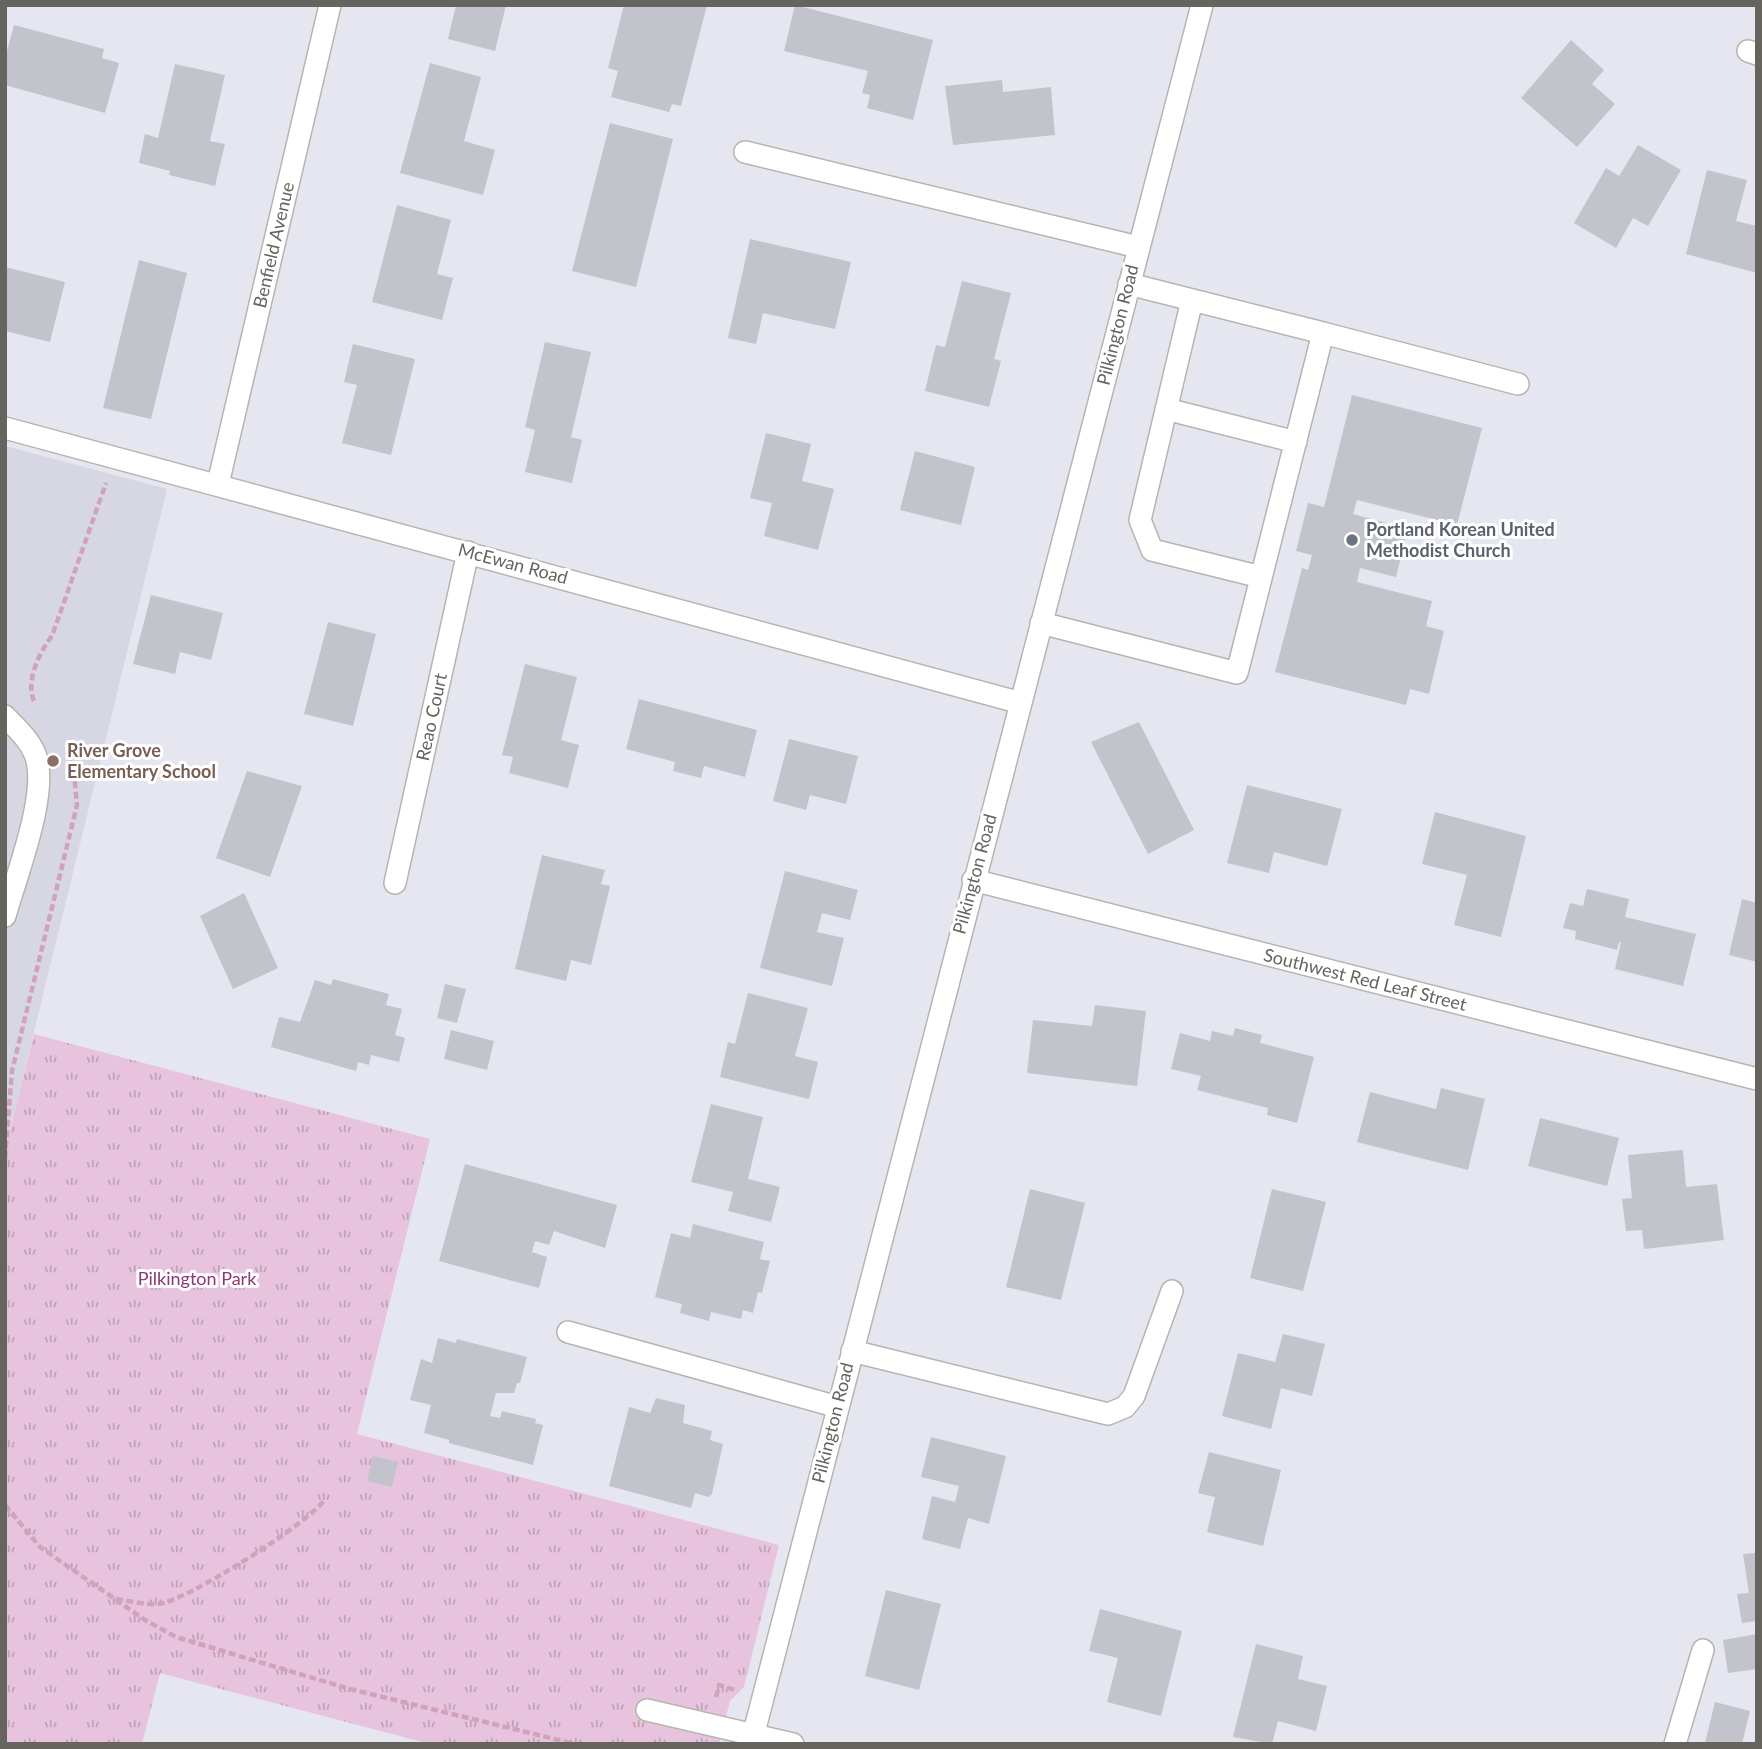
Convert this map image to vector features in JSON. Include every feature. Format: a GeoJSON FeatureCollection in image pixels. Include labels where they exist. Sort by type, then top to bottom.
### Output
{"type":"FeatureCollection","features":[{"type":"Feature","properties":{"kind":"street","name":"Benfield Avenue"},"geometry":{"type":"LineString","coordinates":[[218,484],[330,5]]}},
{"type":"Feature","properties":{"kind":"street","name":"Pilkington Road"},"geometry":{"type":"LineString","coordinates":[[752,1739],[1202,5]]}},
{"type":"Feature","properties":{"kind":"street"},"geometry":{"type":"LineString","coordinates":[[745,152],[1138,247]]}},
{"type":"Feature","properties":{"kind":"street"},"geometry":{"type":"LineString","coordinates":[[1129,284],[1518,384]]}},
{"type":"Feature","properties":{"kind":"street"},"geometry":{"type":"LineString","coordinates":[[1192,300],[1140,520],[1153,550],[1261,577]]}},
{"type":"Feature","properties":{"kind":"street"},"geometry":{"type":"LineString","coordinates":[[1041,623],[1237,673],[1324,334]]}},
{"type":"Feature","properties":{"kind":"street"},"geometry":{"type":"LineString","coordinates":[[1166,409],[1296,442]]}},
{"type":"Feature","properties":{"kind":"street","name":"McEwan Road"},"geometry":{"type":"LineString","coordinates":[[5,428],[1021,703]]}},
{"type":"Feature","properties":{"kind":"street","name":"Reao Court"},"geometry":{"type":"LineString","coordinates":[[395,883],[468,552]]}},
{"type":"Feature","properties":{"kind":"street"},"geometry":{"type":"LineString","coordinates":[[5,716],[28,740],[35,754],[41,783],[5,916]]}},
{"type":"Feature","properties":{"kind":"street","name":"Southwest Red Leaf Street"},"geometry":{"type":"LineString","coordinates":[[973,880],[1757,1079]]}},
{"type":"Feature","properties":{"kind":"street"},"geometry":{"type":"LineString","coordinates":[[852,1351],[1108,1414],[1125,1407],[1134,1396],[1172,1291]]}},
{"type":"Feature","properties":{"kind":"street"},"geometry":{"type":"LineString","coordinates":[[568,1332],[838,1407]]}},
{"type":"Feature","properties":{"kind":"street"},"geometry":{"type":"LineString","coordinates":[[1675,1744],[1703,1650]]}},
{"type":"Feature","properties":{"kind":"street"},"geometry":{"type":"LineString","coordinates":[[647,1710],[752,1739],[793,1744]]}},
{"type":"Feature","properties":{"kind":"path"},"geometry":{"type":"LineString","coordinates":[[5,1158],[8,1098]]}},
{"type":"Feature","properties":{"kind":"path"},"geometry":{"type":"LineString","coordinates":[[115,1599],[160,1604],[196,1590],[304,1521],[326,1499]]}},
{"type":"Feature","properties":{"kind":"path"},"geometry":{"type":"LineString","coordinates":[[5,1505],[40,1548],[176,1637],[350,1689],[575,1744]]}},
{"type":"Feature","properties":{"kind":"shaded area","name":"River Grove Elementary School"},"geometry":{"type":"Polygon","coordinates":[[[5,446],[167,489],[5,1150],[5,446]]]}},
{"type":"Feature","properties":{"kind":"green space","name":"Pilkington Park"},"geometry":{"type":"Polygon","coordinates":[[[34,1034],[430,1139],[357,1434],[779,1545],[744,1687],[730,1701],[719,1744],[430,1744],[160,1673],[142,1744],[5,1744],[5,1150],[34,1034]]]}},
{"type":"Feature","properties":{"kind":"building"},"geometry":{"type":"Polygon","coordinates":[[[456,5],[506,5],[495,51],[448,39],[456,5]]]}},
{"type":"Feature","properties":{"kind":"building"},"geometry":{"type":"Polygon","coordinates":[[[624,5],[707,5],[681,106],[672,104],[669,112],[611,97],[618,71],[608,68],[624,5]]]}},
{"type":"Feature","properties":{"kind":"building"},"geometry":{"type":"Polygon","coordinates":[[[795,5],[933,40],[913,120],[867,108],[870,95],[862,93],[868,71],[784,51],[795,5]]]}},
{"type":"Feature","properties":{"kind":"building"},"geometry":{"type":"Polygon","coordinates":[[[14,25],[104,49],[102,58],[119,63],[105,113],[5,85],[5,58],[14,25]]]}},
{"type":"Feature","properties":{"kind":"building"},"geometry":{"type":"Polygon","coordinates":[[[1571,40],[1604,70],[1592,84],[1615,104],[1577,147],[1521,98],[1571,40]]]}},
{"type":"Feature","properties":{"kind":"building"},"geometry":{"type":"Polygon","coordinates":[[[430,63],[481,77],[464,141],[495,150],[483,195],[400,173],[430,63]]]}},
{"type":"Feature","properties":{"kind":"building"},"geometry":{"type":"Polygon","coordinates":[[[175,64],[225,75],[210,141],[225,144],[215,186],[169,175],[170,171],[139,163],[145,134],[158,138],[175,64]]]}},
{"type":"Feature","properties":{"kind":"building"},"geometry":{"type":"Polygon","coordinates":[[[1002,80],[1003,92],[1051,87],[1055,135],[953,145],[945,86],[1002,80]]]}},
{"type":"Feature","properties":{"kind":"building"},"geometry":{"type":"Polygon","coordinates":[[[610,123],[673,139],[636,287],[572,271],[610,123]]]}},
{"type":"Feature","properties":{"kind":"building"},"geometry":{"type":"Polygon","coordinates":[[[1638,145],[1681,170],[1648,226],[1633,218],[1616,248],[1574,223],[1606,168],[1619,176],[1638,145]]]}},
{"type":"Feature","properties":{"kind":"building"},"geometry":{"type":"Polygon","coordinates":[[[1707,170],[1747,180],[1736,221],[1757,226],[1757,273],[1686,254],[1707,170]]]}},
{"type":"Feature","properties":{"kind":"building"},"geometry":{"type":"Polygon","coordinates":[[[397,205],[451,220],[437,274],[453,278],[442,320],[372,302],[397,205]]]}},
{"type":"Feature","properties":{"kind":"building"},"geometry":{"type":"Polygon","coordinates":[[[750,239],[851,262],[835,329],[763,313],[756,344],[728,338],[750,239]]]}},
{"type":"Feature","properties":{"kind":"building"},"geometry":{"type":"Polygon","coordinates":[[[139,260],[187,273],[151,419],[103,408],[139,260]]]}},
{"type":"Feature","properties":{"kind":"building"},"geometry":{"type":"Polygon","coordinates":[[[5,267],[65,282],[50,342],[5,331],[5,267]]]}},
{"type":"Feature","properties":{"kind":"building"},"geometry":{"type":"Polygon","coordinates":[[[962,281],[1011,293],[994,359],[1001,361],[989,407],[925,391],[936,345],[945,347],[962,281]]]}},
{"type":"Feature","properties":{"kind":"building"},"geometry":{"type":"Polygon","coordinates":[[[545,342],[591,352],[571,437],[582,440],[572,483],[525,472],[535,430],[525,427],[545,342]]]}},
{"type":"Feature","properties":{"kind":"building"},"geometry":{"type":"Polygon","coordinates":[[[353,344],[415,359],[391,455],[342,443],[357,385],[344,382],[353,344]]]}},
{"type":"Feature","properties":{"kind":"building","name":"Portland Korean United Methodist Church"},"geometry":{"type":"Polygon","coordinates":[[[1352,395],[1482,428],[1457,525],[1357,500],[1353,514],[1408,529],[1396,577],[1360,568],[1357,582],[1432,601],[1426,626],[1444,631],[1429,694],[1410,689],[1406,705],[1275,672],[1302,568],[1308,570],[1312,555],[1296,551],[1308,503],[1324,507],[1352,395]]]}},
{"type":"Feature","properties":{"kind":"building"},"geometry":{"type":"Polygon","coordinates":[[[766,433],[811,444],[802,481],[834,489],[818,550],[764,536],[772,503],[750,498],[766,433]]]}},
{"type":"Feature","properties":{"kind":"building"},"geometry":{"type":"Polygon","coordinates":[[[915,451],[975,467],[961,525],[900,510],[915,451]]]}},
{"type":"Feature","properties":{"kind":"building"},"geometry":{"type":"Polygon","coordinates":[[[151,595],[223,613],[211,660],[180,652],[175,674],[133,664],[151,595]]]}},
{"type":"Feature","properties":{"kind":"building"},"geometry":{"type":"Polygon","coordinates":[[[328,622],[376,634],[353,726],[304,714],[328,622]]]}},
{"type":"Feature","properties":{"kind":"building"},"geometry":{"type":"Polygon","coordinates":[[[525,664],[577,677],[561,740],[579,745],[568,788],[509,773],[513,757],[502,755],[525,664]]]}},
{"type":"Feature","properties":{"kind":"building"},"geometry":{"type":"Polygon","coordinates":[[[639,699],[757,730],[745,777],[704,766],[701,778],[673,771],[675,762],[626,749],[639,699]]]}},
{"type":"Feature","properties":{"kind":"building"},"geometry":{"type":"Polygon","coordinates":[[[1139,722],[1194,830],[1148,854],[1091,742],[1139,722]]]}},
{"type":"Feature","properties":{"kind":"building"},"geometry":{"type":"Polygon","coordinates":[[[789,739],[858,756],[846,804],[810,795],[806,810],[773,801],[789,739]]]}},
{"type":"Feature","properties":{"kind":"building"},"geometry":{"type":"Polygon","coordinates":[[[247,771],[302,786],[270,877],[216,858],[247,771]]]}},
{"type":"Feature","properties":{"kind":"building"},"geometry":{"type":"Polygon","coordinates":[[[1247,785],[1342,809],[1327,866],[1274,852],[1269,873],[1227,863],[1247,785]]]}},
{"type":"Feature","properties":{"kind":"building"},"geometry":{"type":"Polygon","coordinates":[[[1435,812],[1526,836],[1501,937],[1454,925],[1467,875],[1422,864],[1435,812]]]}},
{"type":"Feature","properties":{"kind":"building"},"geometry":{"type":"Polygon","coordinates":[[[542,855],[605,870],[601,884],[610,886],[591,965],[571,960],[566,981],[515,969],[542,855]]]}},
{"type":"Feature","properties":{"kind":"building"},"geometry":{"type":"Polygon","coordinates":[[[785,871],[858,890],[850,920],[822,913],[817,932],[844,938],[832,986],[760,968],[785,871]]]}},
{"type":"Feature","properties":{"kind":"building"},"geometry":{"type":"Polygon","coordinates":[[[1587,889],[1629,899],[1625,917],[1696,934],[1683,986],[1615,969],[1621,942],[1617,950],[1575,939],[1576,931],[1563,928],[1570,903],[1583,906],[1587,889]]]}},
{"type":"Feature","properties":{"kind":"building"},"geometry":{"type":"Polygon","coordinates":[[[244,893],[278,968],[233,989],[200,916],[244,893]]]}},
{"type":"Feature","properties":{"kind":"building"},"geometry":{"type":"Polygon","coordinates":[[[1742,899],[1757,903],[1757,962],[1729,955],[1742,899]]]}},
{"type":"Feature","properties":{"kind":"building"},"geometry":{"type":"Polygon","coordinates":[[[333,979],[389,994],[386,1005],[402,1009],[395,1035],[405,1038],[399,1062],[371,1055],[369,1065],[358,1062],[356,1071],[271,1047],[279,1017],[300,1022],[315,980],[331,985],[333,979]]]}},
{"type":"Feature","properties":{"kind":"building"},"geometry":{"type":"Polygon","coordinates":[[[445,984],[466,989],[457,1023],[437,1018],[445,984]]]}},
{"type":"Feature","properties":{"kind":"building"},"geometry":{"type":"Polygon","coordinates":[[[748,993],[808,1008],[795,1056],[818,1062],[809,1099],[720,1077],[728,1042],[735,1044],[748,993]]]}},
{"type":"Feature","properties":{"kind":"building"},"geometry":{"type":"Polygon","coordinates":[[[1095,1005],[1146,1011],[1137,1086],[1027,1073],[1033,1020],[1092,1026],[1095,1005]]]}},
{"type":"Feature","properties":{"kind":"building"},"geometry":{"type":"Polygon","coordinates":[[[1235,1028],[1262,1035],[1260,1043],[1314,1057],[1297,1123],[1267,1115],[1268,1108],[1197,1090],[1201,1076],[1171,1069],[1180,1033],[1210,1041],[1212,1031],[1233,1036],[1235,1028]]]}},
{"type":"Feature","properties":{"kind":"building"},"geometry":{"type":"Polygon","coordinates":[[[451,1030],[494,1041],[487,1070],[444,1059],[451,1030]]]}},
{"type":"Feature","properties":{"kind":"building"},"geometry":{"type":"Polygon","coordinates":[[[1441,1088],[1485,1099],[1468,1170],[1357,1142],[1370,1092],[1436,1109],[1441,1088]]]}},
{"type":"Feature","properties":{"kind":"building"},"geometry":{"type":"Polygon","coordinates":[[[711,1104],[763,1117],[748,1179],[780,1187],[771,1222],[728,1211],[733,1192],[691,1182],[711,1104]]]}},
{"type":"Feature","properties":{"kind":"building"},"geometry":{"type":"Polygon","coordinates":[[[1540,1118],[1619,1138],[1607,1186],[1528,1166],[1540,1118]]]}},
{"type":"Feature","properties":{"kind":"building"},"geometry":{"type":"Polygon","coordinates":[[[1683,1150],[1686,1187],[1717,1184],[1724,1240],[1644,1249],[1642,1230],[1626,1231],[1622,1199],[1632,1198],[1628,1155],[1683,1150]]]}},
{"type":"Feature","properties":{"kind":"building"},"geometry":{"type":"Polygon","coordinates":[[[465,1164],[617,1205],[605,1248],[554,1231],[549,1245],[535,1241],[532,1252],[547,1257],[539,1288],[439,1261],[465,1164]]]}},
{"type":"Feature","properties":{"kind":"building"},"geometry":{"type":"Polygon","coordinates":[[[1030,1189],[1085,1203],[1061,1300],[1006,1287],[1030,1189]]]}},
{"type":"Feature","properties":{"kind":"building"},"geometry":{"type":"Polygon","coordinates":[[[1272,1189],[1326,1202],[1303,1291],[1250,1278],[1272,1189]]]}},
{"type":"Feature","properties":{"kind":"building"},"geometry":{"type":"Polygon","coordinates":[[[693,1224],[764,1242],[760,1259],[770,1261],[762,1293],[758,1292],[753,1313],[743,1310],[741,1319],[711,1312],[709,1321],[680,1313],[682,1304],[655,1297],[671,1233],[690,1238],[693,1224]]]}},
{"type":"Feature","properties":{"kind":"building"},"geometry":{"type":"Polygon","coordinates":[[[1283,1334],[1325,1344],[1312,1396],[1281,1388],[1271,1429],[1222,1416],[1238,1353],[1275,1362],[1283,1334]]]}},
{"type":"Feature","properties":{"kind":"building"},"geometry":{"type":"Polygon","coordinates":[[[438,1338],[456,1343],[457,1339],[527,1357],[520,1383],[517,1383],[514,1393],[496,1393],[490,1416],[500,1418],[502,1411],[536,1419],[535,1423],[543,1425],[533,1465],[449,1443],[449,1440],[424,1433],[431,1405],[410,1400],[421,1359],[432,1363],[438,1338]]]}},
{"type":"Feature","properties":{"kind":"building"},"geometry":{"type":"Polygon","coordinates":[[[656,1398],[685,1405],[683,1423],[712,1431],[710,1440],[723,1444],[712,1494],[708,1497],[695,1493],[691,1508],[609,1486],[629,1407],[650,1413],[656,1398]]]}},
{"type":"Feature","properties":{"kind":"building"},"geometry":{"type":"Polygon","coordinates":[[[931,1437],[1006,1456],[989,1524],[968,1518],[960,1549],[922,1539],[932,1496],[955,1502],[959,1486],[921,1477],[931,1437]]]}},
{"type":"Feature","properties":{"kind":"building"},"geometry":{"type":"Polygon","coordinates":[[[1209,1452],[1281,1470],[1263,1546],[1207,1532],[1215,1497],[1198,1493],[1209,1452]]]}},
{"type":"Feature","properties":{"kind":"building"},"geometry":{"type":"Polygon","coordinates":[[[373,1456],[398,1462],[392,1487],[367,1481],[373,1456]]]}},
{"type":"Feature","properties":{"kind":"building"},"geometry":{"type":"Polygon","coordinates":[[[1757,1553],[1757,1621],[1742,1623],[1737,1594],[1749,1593],[1743,1554],[1757,1553]]]}},
{"type":"Feature","properties":{"kind":"building"},"geometry":{"type":"Polygon","coordinates":[[[886,1590],[941,1604],[919,1690],[865,1676],[886,1590]]]}},
{"type":"Feature","properties":{"kind":"building"},"geometry":{"type":"Polygon","coordinates":[[[1100,1609],[1182,1631],[1161,1716],[1107,1702],[1118,1658],[1089,1651],[1100,1609]]]}},
{"type":"Feature","properties":{"kind":"building"},"geometry":{"type":"Polygon","coordinates":[[[1757,1634],[1757,1669],[1728,1673],[1723,1640],[1757,1634]]]}},
{"type":"Feature","properties":{"kind":"building"},"geometry":{"type":"Polygon","coordinates":[[[1256,1644],[1303,1656],[1298,1679],[1327,1686],[1316,1731],[1278,1721],[1272,1744],[1233,1737],[1256,1644]]]}},
{"type":"Feature","properties":{"kind":"building"},"geometry":{"type":"Polygon","coordinates":[[[1715,1702],[1750,1711],[1742,1744],[1705,1743],[1715,1702]]]}},
{"type":"Feature","properties":{"kind":"place","name":"Portland Korean United Methodist Church"},"geometry":{"type":"Point","coordinates":[1352,540]}},
{"type":"Feature","properties":{"kind":"place","name":"River Grove Elementary School"},"geometry":{"type":"Point","coordinates":[53,761]}}]}
